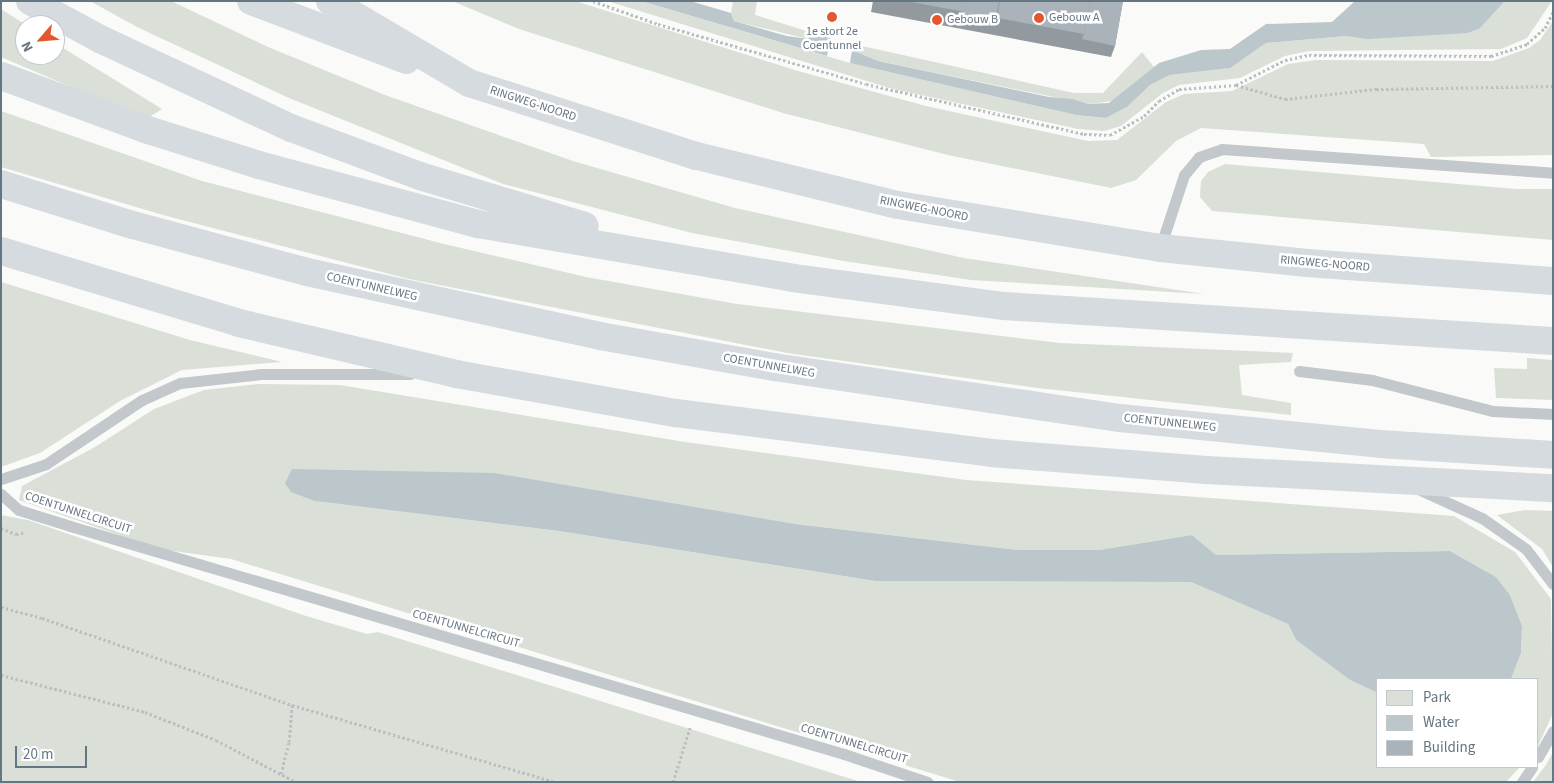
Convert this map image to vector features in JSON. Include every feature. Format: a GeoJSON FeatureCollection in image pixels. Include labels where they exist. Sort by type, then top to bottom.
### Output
{"type":"FeatureCollection","features":[{"type":"Feature","properties":{"kind":"highway"},"geometry":{"type":"LineString","coordinates":[[30,1],[108,43],[291,128],[420,176],[541,214],[793,278]]}},
{"type":"Feature","properties":{"kind":"highway"},"geometry":{"type":"LineString","coordinates":[[251,1],[295,20],[469,83]]}},
{"type":"Feature","properties":{"kind":"highway","name":"RINGWEG-NOORD"},"geometry":{"type":"LineString","coordinates":[[330,1],[469,83],[627,135],[768,174],[898,205],[1160,248],[1326,265],[1553,281]]}},
{"type":"Feature","properties":{"kind":"highway"},"geometry":{"type":"LineString","coordinates":[[1,76],[148,130],[259,165],[478,224],[793,278],[1004,306],[1553,341]]}},
{"type":"Feature","properties":{"kind":"highway","name":"COENTUNNELWEG"},"geometry":{"type":"LineString","coordinates":[[1,184],[133,225],[307,272],[600,336],[774,367],[1120,418],[1380,444],[1553,455]]}},
{"type":"Feature","properties":{"kind":"highway"},"geometry":{"type":"LineString","coordinates":[[1,251],[239,323],[456,374],[676,414],[918,444],[1206,470],[1553,488]]}},
{"type":"Feature","properties":{"kind":"lane"},"geometry":{"type":"LineString","coordinates":[[1160,248],[1184,175],[1199,156],[1222,149],[1553,174]]}},
{"type":"Feature","properties":{"kind":"lane"},"geometry":{"type":"LineString","coordinates":[[1299,371],[1372,380],[1493,411],[1553,414]]}},
{"type":"Feature","properties":{"kind":"lane","name":"COENTUNNELCIRCUIT"},"geometry":{"type":"LineString","coordinates":[[1,479],[46,464],[72,450],[142,400],[187,381],[262,374],[456,374]]}},
{"type":"Feature","properties":{"kind":"lane"},"geometry":{"type":"LineString","coordinates":[[1396,479],[1482,518],[1526,549],[1553,584]]}},
{"type":"Feature","properties":{"kind":"lane","name":"COENTUNNELCIRCUIT"},"geometry":{"type":"LineString","coordinates":[[1,494],[19,510],[70,526],[844,754],[927,782]]}},
{"type":"Feature","properties":{"kind":"lane"},"geometry":{"type":"LineString","coordinates":[[1539,755],[1553,731]]}},
{"type":"Feature","properties":{"kind":"lane"},"geometry":{"type":"LineString","coordinates":[[1522,782],[1531,768]]}},
{"type":"Feature","properties":{"kind":"path"},"geometry":{"type":"LineString","coordinates":[[593,1],[658,24],[866,84],[1084,134],[1110,135],[1144,116],[1159,101],[1179,89],[1236,85],[1285,99],[1376,89],[1553,86]]}},
{"type":"Feature","properties":{"kind":"path"},"geometry":{"type":"LineString","coordinates":[[1236,85],[1285,60],[1308,55],[1491,56],[1527,44],[1545,28],[1553,12]]}},
{"type":"Feature","properties":{"kind":"path"},"geometry":{"type":"LineString","coordinates":[[1,607],[42,618],[292,705],[554,782]]}},
{"type":"Feature","properties":{"kind":"path"},"geometry":{"type":"LineString","coordinates":[[1,675],[145,712],[216,740],[296,782]]}},
{"type":"Feature","properties":{"kind":"path"},"geometry":{"type":"LineString","coordinates":[[281,774],[289,742],[292,705]]}},
{"type":"Feature","properties":{"kind":"path"},"geometry":{"type":"LineString","coordinates":[[672,782],[696,711]]}},
{"type":"Feature","properties":{"kind":"green space"},"geometry":{"type":"Polygon","coordinates":[[[90,1],[171,1],[268,47],[385,95],[573,161],[735,208],[964,258],[1204,294],[971,280],[844,261],[692,233],[503,184],[289,98],[137,27],[90,1]]]}},
{"type":"Feature","properties":{"kind":"green space"},"geometry":{"type":"Polygon","coordinates":[[[452,1],[575,1],[798,71],[926,106],[1088,141],[1117,140],[1166,102],[1184,94],[1232,91],[1288,64],[1316,60],[1493,61],[1529,48],[1540,40],[1553,21],[1553,155],[1431,157],[1424,144],[1201,128],[1176,141],[1136,180],[1111,188],[948,155],[783,113],[519,29],[452,1]]]}},
{"type":"Feature","properties":{"kind":"green space"},"geometry":{"type":"Polygon","coordinates":[[[607,1],[641,1],[850,63],[1076,115],[1106,118],[1127,107],[1150,85],[1170,75],[1229,68],[1266,43],[1346,36],[1493,14],[1505,1],[1552,1],[1527,38],[1501,49],[1309,51],[1285,56],[1240,78],[1179,85],[1163,93],[1121,126],[1104,131],[1078,129],[893,89],[607,1]]]}},
{"type":"Feature","properties":{"kind":"green space"},"geometry":{"type":"Polygon","coordinates":[[[733,1],[757,1],[755,15],[810,32],[808,39],[734,21],[731,13],[733,1]]]}},
{"type":"Feature","properties":{"kind":"green space"},"geometry":{"type":"Polygon","coordinates":[[[1,9],[15,18],[15,63],[1,57],[1,9]]]}},
{"type":"Feature","properties":{"kind":"green space"},"geometry":{"type":"Polygon","coordinates":[[[853,44],[1074,93],[1103,93],[1142,52],[1154,67],[1113,101],[1088,104],[878,61],[852,50],[853,44]]]}},
{"type":"Feature","properties":{"kind":"green space"},"geometry":{"type":"Polygon","coordinates":[[[65,49],[162,109],[146,119],[20,65],[65,65],[65,49]]]}},
{"type":"Feature","properties":{"kind":"green space"},"geometry":{"type":"Polygon","coordinates":[[[1,111],[202,181],[444,244],[586,277],[737,304],[1060,343],[1293,353],[1291,362],[1239,365],[1242,395],[1291,403],[1291,415],[1038,388],[787,353],[409,279],[163,215],[1,167],[1,111]]]}},
{"type":"Feature","properties":{"kind":"green space"},"geometry":{"type":"Polygon","coordinates":[[[1225,164],[1516,189],[1553,189],[1553,240],[1212,211],[1200,197],[1201,181],[1208,172],[1225,164]]]}},
{"type":"Feature","properties":{"kind":"green space"},"geometry":{"type":"Polygon","coordinates":[[[1,282],[190,340],[282,362],[182,370],[120,401],[40,453],[1,467],[1,282]]]}},
{"type":"Feature","properties":{"kind":"green space"},"geometry":{"type":"Polygon","coordinates":[[[1527,358],[1553,360],[1553,400],[1496,398],[1494,368],[1527,369],[1527,358]]]}},
{"type":"Feature","properties":{"kind":"green space"},"geometry":{"type":"Polygon","coordinates":[[[258,384],[340,385],[685,442],[966,480],[1454,516],[1515,552],[1551,599],[1553,713],[1539,744],[1539,678],[1511,678],[1521,653],[1522,626],[1510,595],[1496,577],[1450,551],[1216,555],[1192,535],[1099,550],[1019,550],[795,524],[315,501],[559,531],[875,581],[1191,582],[1288,624],[1296,640],[1350,680],[1376,692],[1376,768],[1519,768],[1506,782],[960,782],[231,559],[159,549],[19,500],[22,486],[95,447],[154,409],[204,390],[258,384]]]}},
{"type":"Feature","properties":{"kind":"green space"},"geometry":{"type":"Polygon","coordinates":[[[1525,510],[1553,511],[1553,567],[1542,549],[1497,515],[1525,510]]]}},
{"type":"Feature","properties":{"kind":"green space"},"geometry":{"type":"Polygon","coordinates":[[[1,515],[28,520],[306,616],[367,634],[378,632],[861,782],[1,782],[1,515]]]}},
{"type":"Feature","properties":{"kind":"green space"},"geometry":{"type":"Polygon","coordinates":[[[1553,752],[1553,782],[1533,782],[1546,765],[1553,752]]]}},
{"type":"Feature","properties":{"kind":"water"},"geometry":{"type":"Polygon","coordinates":[[[641,1],[690,1],[731,13],[734,21],[787,36],[808,39],[810,32],[831,38],[827,56],[641,1]]]}},
{"type":"Feature","properties":{"kind":"water"},"geometry":{"type":"Polygon","coordinates":[[[1355,1],[1505,1],[1480,28],[1468,33],[1368,39],[1346,36],[1266,43],[1230,68],[1170,75],[1150,85],[1127,107],[1106,118],[1076,115],[850,63],[852,50],[878,61],[1049,97],[1072,99],[1088,104],[1109,103],[1159,63],[1201,50],[1230,49],[1266,24],[1332,22],[1355,1]]]}},
{"type":"Feature","properties":{"kind":"water"},"geometry":{"type":"Polygon","coordinates":[[[292,469],[494,473],[795,524],[1019,550],[1099,550],[1192,535],[1216,555],[1450,551],[1496,577],[1510,595],[1522,626],[1521,653],[1511,678],[1376,678],[1376,692],[1350,680],[1296,640],[1288,624],[1191,582],[875,581],[559,531],[315,501],[291,492],[285,483],[292,469]]]}},
{"type":"Feature","properties":{"kind":"building"},"geometry":{"type":"Polygon","coordinates":[[[906,1],[967,1],[965,12],[906,1]]]}},
{"type":"Feature","properties":{"kind":"building"},"geometry":{"type":"Polygon","coordinates":[[[967,1],[999,1],[995,23],[963,17],[967,1]]]}},
{"type":"Feature","properties":{"kind":"building"},"geometry":{"type":"Polygon","coordinates":[[[1000,1],[1090,1],[1084,34],[997,18],[1000,1]]]}},
{"type":"Feature","properties":{"kind":"building"},"geometry":{"type":"Polygon","coordinates":[[[1090,1],[1123,1],[1115,46],[1082,39],[1090,1]]]}},
{"type":"Feature","properties":{"kind":"place","name":"1e stort 2e Coentunnel"},"geometry":{"type":"Point","coordinates":[832,17]}},
{"type":"Feature","properties":{"kind":"place","name":"Gebouw A"},"geometry":{"type":"Point","coordinates":[1039,18]}},
{"type":"Feature","properties":{"kind":"place","name":"Gebouw B"},"geometry":{"type":"Point","coordinates":[937,20]}}]}
